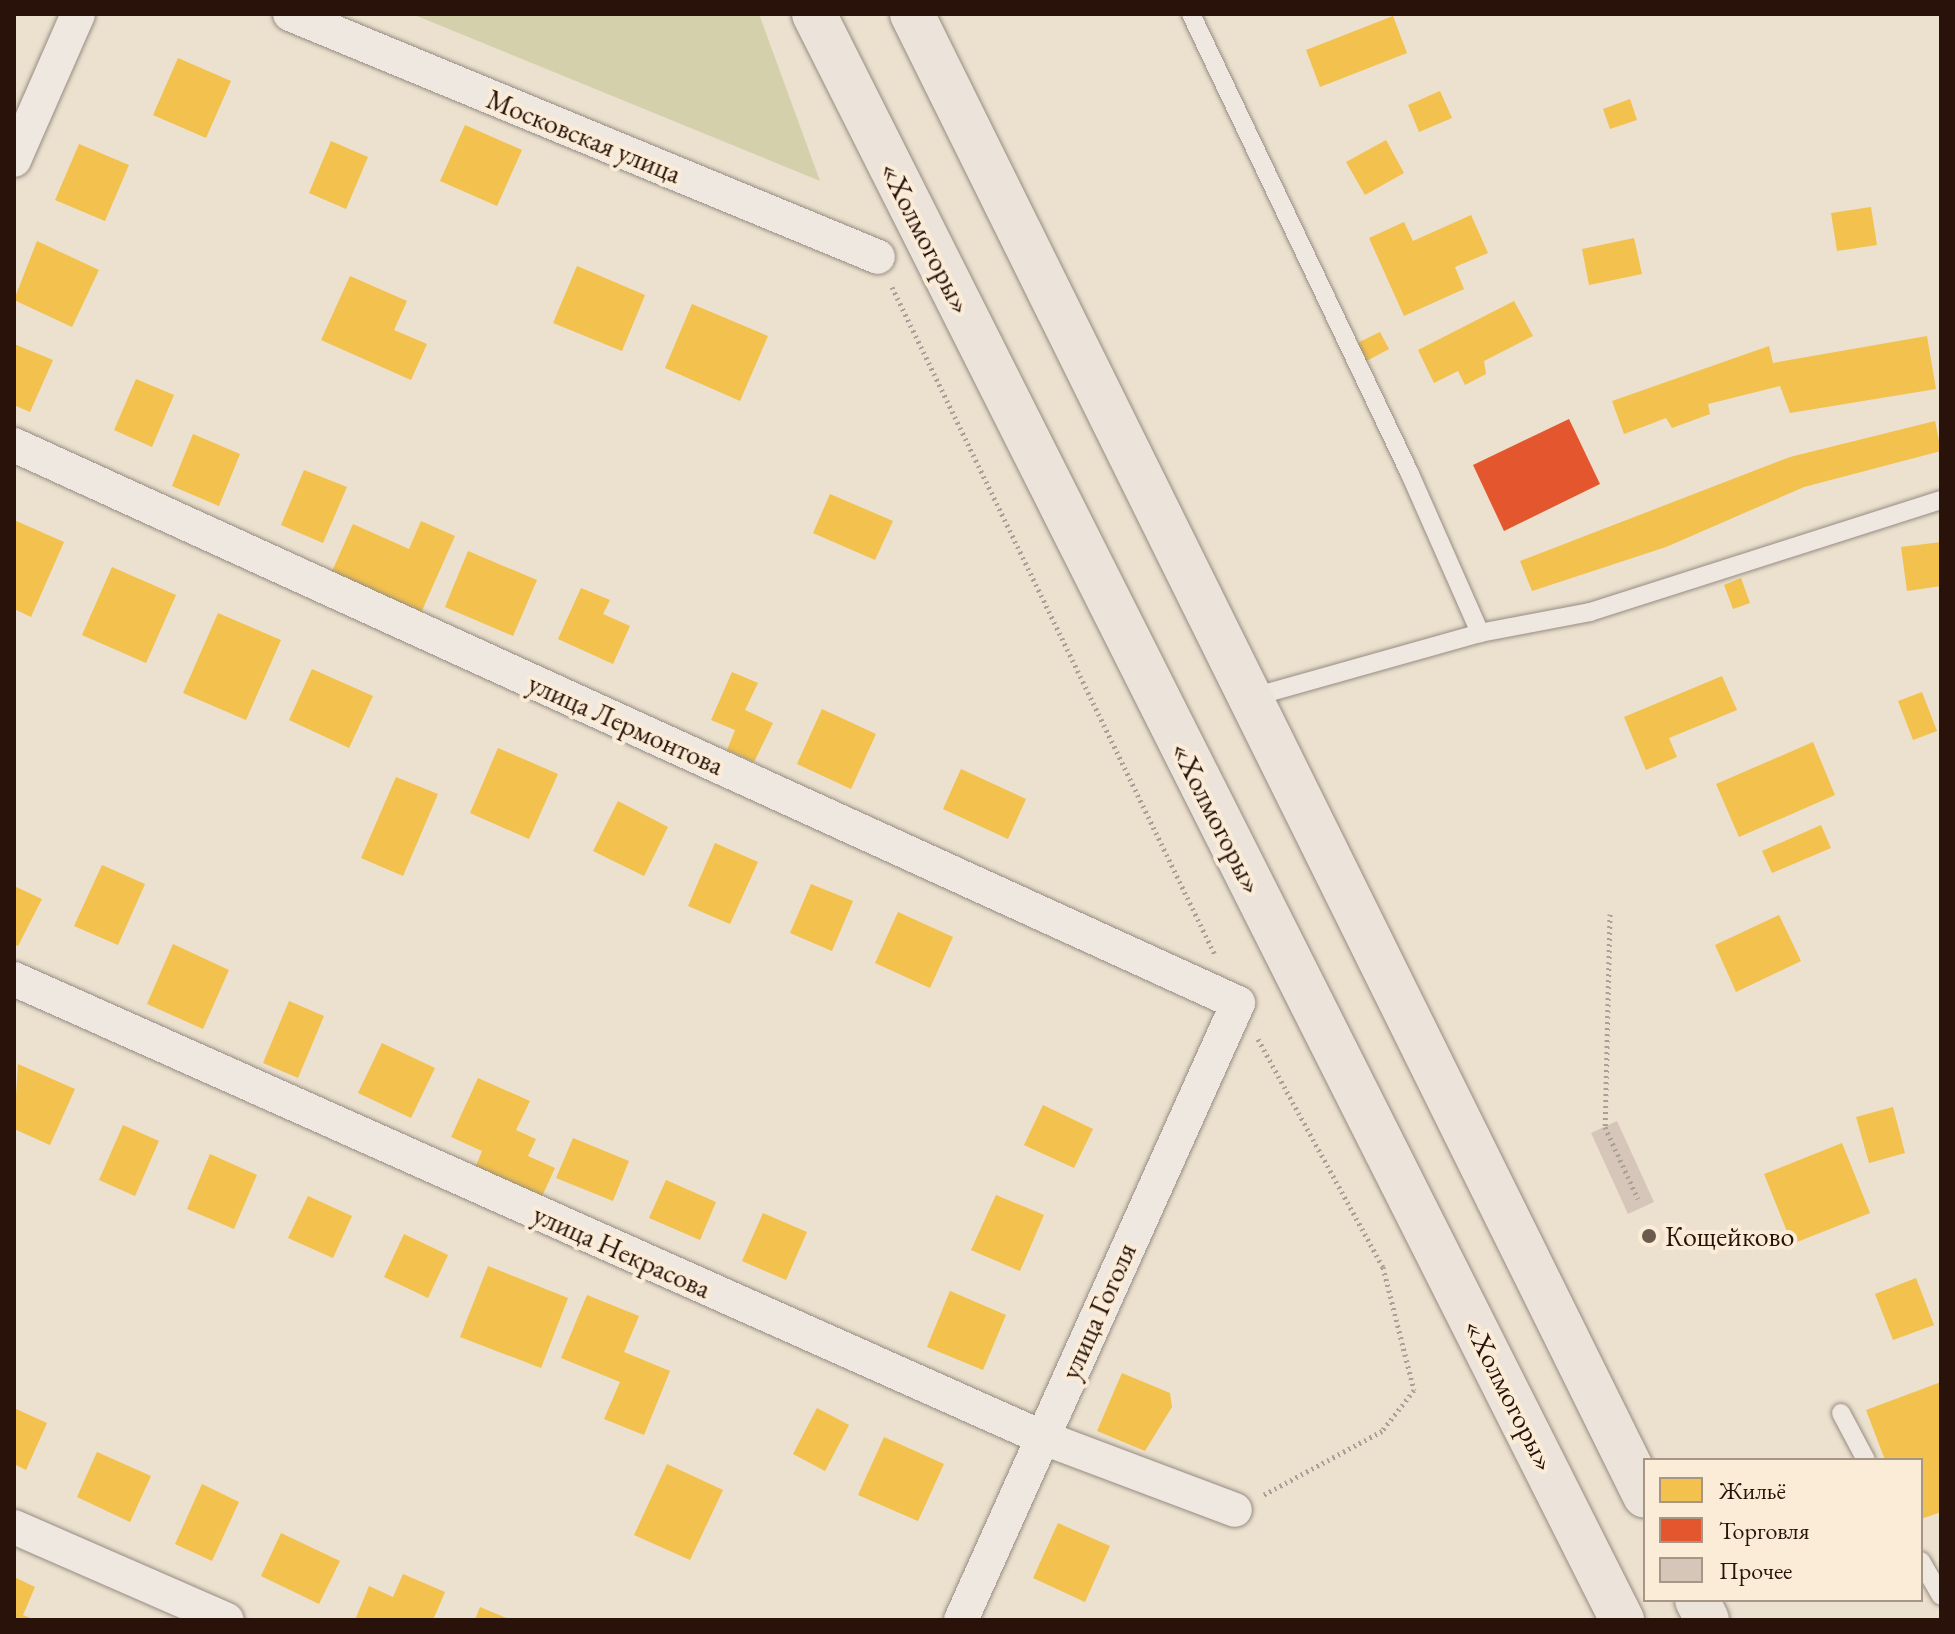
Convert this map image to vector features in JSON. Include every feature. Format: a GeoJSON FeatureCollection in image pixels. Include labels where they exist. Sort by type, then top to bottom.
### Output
{"type":"FeatureCollection","features":[{"type":"Feature","properties":{"kind":"highway","name":"«Холмогоры»"},"geometry":{"type":"LineString","coordinates":[[814,14],[1622,1620]]}},
{"type":"Feature","properties":{"kind":"highway"},"geometry":{"type":"LineString","coordinates":[[912,14],[1253,697],[1643,1492]]}},
{"type":"Feature","properties":{"kind":"highway"},"geometry":{"type":"LineString","coordinates":[[1698,1602],[1707,1620]]}},
{"type":"Feature","properties":{"kind":"street"},"geometry":{"type":"LineString","coordinates":[[14,160],[78,14]]}},
{"type":"Feature","properties":{"kind":"street","name":"Московская улица"},"geometry":{"type":"LineString","coordinates":[[290,14],[878,257]]}},
{"type":"Feature","properties":{"kind":"street","name":"улица Лермонтова"},"geometry":{"type":"LineString","coordinates":[[14,445],[1238,1003]]}},
{"type":"Feature","properties":{"kind":"street","name":"улица Некрасова"},"geometry":{"type":"LineString","coordinates":[[14,979],[1041,1437],[1235,1510]]}},
{"type":"Feature","properties":{"kind":"street","name":"улица Гоголя"},"geometry":{"type":"LineString","coordinates":[[961,1620],[1238,1003]]}},
{"type":"Feature","properties":{"kind":"street"},"geometry":{"type":"LineString","coordinates":[[14,1527],[227,1620]]}},
{"type":"Feature","properties":{"kind":"lane"},"geometry":{"type":"LineString","coordinates":[[1191,14],[1410,474],[1480,633]]}},
{"type":"Feature","properties":{"kind":"lane"},"geometry":{"type":"LineString","coordinates":[[1253,697],[1480,633],[1590,612],[1941,500]]}},
{"type":"Feature","properties":{"kind":"lane"},"geometry":{"type":"LineString","coordinates":[[1841,1413],[1865,1458]]}},
{"type":"Feature","properties":{"kind":"lane"},"geometry":{"type":"LineString","coordinates":[[1923,1564],[1941,1596]]}},
{"type":"Feature","properties":{"kind":"path"},"geometry":{"type":"LineString","coordinates":[[878,257],[1238,1003],[1383,1267],[1414,1390],[1382,1431],[1235,1510]]}},
{"type":"Feature","properties":{"kind":"path"},"geometry":{"type":"LineString","coordinates":[[1610,914],[1605,1127],[1638,1199]]}},
{"type":"Feature","properties":{"kind":"path"},"geometry":{"type":"LineString","coordinates":[[1383,1267],[1393,1256]]}},
{"type":"Feature","properties":{"kind":"shaded area"},"geometry":{"type":"Polygon","coordinates":[[[412,14],[759,14],[820,181],[412,14]]]}},
{"type":"Feature","properties":{"kind":"building: Жильё"},"geometry":{"type":"Polygon","coordinates":[[[1393,16],[1407,53],[1320,87],[1306,50],[1393,16]]]}},
{"type":"Feature","properties":{"kind":"building: Жильё"},"geometry":{"type":"Polygon","coordinates":[[[178,58],[231,81],[206,138],[153,115],[178,58]]]}},
{"type":"Feature","properties":{"kind":"building: Жильё"},"geometry":{"type":"Polygon","coordinates":[[[1440,91],[1452,118],[1419,132],[1408,105],[1440,91]]]}},
{"type":"Feature","properties":{"kind":"building: Жильё"},"geometry":{"type":"Polygon","coordinates":[[[1630,99],[1637,120],[1610,129],[1603,109],[1630,99]]]}},
{"type":"Feature","properties":{"kind":"building: Жильё"},"geometry":{"type":"Polygon","coordinates":[[[465,125],[522,150],[497,206],[440,181],[465,125]]]}},
{"type":"Feature","properties":{"kind":"building: Жильё"},"geometry":{"type":"Polygon","coordinates":[[[1386,140],[1404,173],[1365,195],[1346,162],[1386,140]]]}},
{"type":"Feature","properties":{"kind":"building: Жильё"},"geometry":{"type":"Polygon","coordinates":[[[331,141],[368,157],[346,209],[309,193],[331,141]]]}},
{"type":"Feature","properties":{"kind":"building: Жильё"},"geometry":{"type":"Polygon","coordinates":[[[79,144],[129,165],[105,221],[55,200],[79,144]]]}},
{"type":"Feature","properties":{"kind":"building: Жильё"},"geometry":{"type":"Polygon","coordinates":[[[1871,207],[1877,245],[1837,251],[1831,213],[1871,207]]]}},
{"type":"Feature","properties":{"kind":"building: Жильё"},"geometry":{"type":"Polygon","coordinates":[[[1471,215],[1488,253],[1455,267],[1464,289],[1404,316],[1369,238],[1404,222],[1413,241],[1471,215]]]}},
{"type":"Feature","properties":{"kind":"building: Жильё"},"geometry":{"type":"Polygon","coordinates":[[[1634,238],[1642,274],[1589,285],[1582,249],[1634,238]]]}},
{"type":"Feature","properties":{"kind":"building: Жильё"},"geometry":{"type":"Polygon","coordinates":[[[37,241],[99,270],[72,327],[14,300],[37,241]]]}},
{"type":"Feature","properties":{"kind":"building: Жильё"},"geometry":{"type":"Polygon","coordinates":[[[577,266],[645,295],[622,351],[553,323],[577,266]]]}},
{"type":"Feature","properties":{"kind":"building: Жильё"},"geometry":{"type":"Polygon","coordinates":[[[350,276],[407,301],[394,330],[427,344],[411,380],[321,340],[350,276]]]}},
{"type":"Feature","properties":{"kind":"building: Жильё"},"geometry":{"type":"Polygon","coordinates":[[[1514,301],[1533,336],[1484,361],[1486,374],[1465,385],[1458,371],[1434,383],[1418,350],[1514,301]]]}},
{"type":"Feature","properties":{"kind":"building: Жильё"},"geometry":{"type":"Polygon","coordinates":[[[692,304],[768,336],[740,401],[665,368],[692,304]]]}},
{"type":"Feature","properties":{"kind":"building: Жильё"},"geometry":{"type":"Polygon","coordinates":[[[1380,332],[1389,349],[1359,365],[1349,347],[1380,332]]]}},
{"type":"Feature","properties":{"kind":"building: Жильё"},"geometry":{"type":"Polygon","coordinates":[[[1927,336],[1936,389],[1790,413],[1780,386],[1708,404],[1710,414],[1672,428],[1666,418],[1624,434],[1612,401],[1769,346],[1773,363],[1927,336]]]}},
{"type":"Feature","properties":{"kind":"building: Жильё"},"geometry":{"type":"Polygon","coordinates":[[[14,344],[53,360],[30,412],[14,405],[14,344]]]}},
{"type":"Feature","properties":{"kind":"building: Жильё"},"geometry":{"type":"Polygon","coordinates":[[[136,379],[174,395],[152,447],[114,430],[136,379]]]}},
{"type":"Feature","properties":{"kind":"building: Жильё"},"geometry":{"type":"Polygon","coordinates":[[[1935,421],[1941,451],[1804,487],[1666,547],[1532,591],[1520,561],[1790,457],[1935,421]]]}},
{"type":"Feature","properties":{"kind":"building: Жильё"},"geometry":{"type":"Polygon","coordinates":[[[193,434],[240,454],[219,506],[172,486],[193,434]]]}},
{"type":"Feature","properties":{"kind":"building: Жильё"},"geometry":{"type":"Polygon","coordinates":[[[304,470],[347,487],[323,543],[281,525],[304,470]]]}},
{"type":"Feature","properties":{"kind":"building: Жильё"},"geometry":{"type":"Polygon","coordinates":[[[830,494],[893,521],[875,560],[813,533],[830,494]]]}},
{"type":"Feature","properties":{"kind":"building: Жильё"},"geometry":{"type":"Polygon","coordinates":[[[14,520],[64,542],[31,617],[14,609],[14,520]]]}},
{"type":"Feature","properties":{"kind":"building: Жильё"},"geometry":{"type":"Polygon","coordinates":[[[421,521],[455,536],[420,615],[330,576],[353,524],[409,549],[421,521]]]}},
{"type":"Feature","properties":{"kind":"building: Жильё"},"geometry":{"type":"Polygon","coordinates":[[[1941,542],[1941,586],[1907,591],[1901,547],[1941,542]]]}},
{"type":"Feature","properties":{"kind":"building: Жильё"},"geometry":{"type":"Polygon","coordinates":[[[468,551],[537,580],[513,636],[445,607],[468,551]]]}},
{"type":"Feature","properties":{"kind":"building: Жильё"},"geometry":{"type":"Polygon","coordinates":[[[112,567],[176,595],[146,663],[82,635],[112,567]]]}},
{"type":"Feature","properties":{"kind":"building: Жильё"},"geometry":{"type":"Polygon","coordinates":[[[1741,578],[1750,603],[1733,609],[1724,585],[1741,578]]]}},
{"type":"Feature","properties":{"kind":"building: Жильё"},"geometry":{"type":"Polygon","coordinates":[[[581,588],[610,600],[603,614],[630,626],[613,664],[558,639],[581,588]]]}},
{"type":"Feature","properties":{"kind":"building: Жильё"},"geometry":{"type":"Polygon","coordinates":[[[218,613],[281,640],[246,720],[183,693],[218,613]]]}},
{"type":"Feature","properties":{"kind":"building: Жильё"},"geometry":{"type":"Polygon","coordinates":[[[312,669],[373,696],[349,748],[289,720],[312,669]]]}},
{"type":"Feature","properties":{"kind":"building: Жильё"},"geometry":{"type":"Polygon","coordinates":[[[732,672],[758,683],[745,710],[773,723],[754,762],[727,750],[735,730],[711,720],[732,672]]]}},
{"type":"Feature","properties":{"kind":"building: Жильё"},"geometry":{"type":"Polygon","coordinates":[[[1722,676],[1737,710],[1669,738],[1677,757],[1646,770],[1624,717],[1722,676]]]}},
{"type":"Feature","properties":{"kind":"building: Жильё"},"geometry":{"type":"Polygon","coordinates":[[[1922,692],[1937,731],[1913,740],[1898,701],[1922,692]]]}},
{"type":"Feature","properties":{"kind":"building: Жильё"},"geometry":{"type":"Polygon","coordinates":[[[822,709],[876,734],[851,789],[797,764],[822,709]]]}},
{"type":"Feature","properties":{"kind":"building: Жильё"},"geometry":{"type":"Polygon","coordinates":[[[1813,742],[1835,795],[1739,837],[1716,784],[1813,742]]]}},
{"type":"Feature","properties":{"kind":"building: Жильё"},"geometry":{"type":"Polygon","coordinates":[[[498,748],[558,774],[529,839],[470,813],[498,748]]]}},
{"type":"Feature","properties":{"kind":"building: Жильё"},"geometry":{"type":"Polygon","coordinates":[[[961,769],[1026,799],[1008,839],[943,809],[961,769]]]}},
{"type":"Feature","properties":{"kind":"building: Жильё"},"geometry":{"type":"Polygon","coordinates":[[[396,777],[438,794],[403,876],[361,858],[396,777]]]}},
{"type":"Feature","properties":{"kind":"building: Жильё"},"geometry":{"type":"Polygon","coordinates":[[[618,801],[668,827],[644,876],[593,851],[618,801]]]}},
{"type":"Feature","properties":{"kind":"building: Жильё"},"geometry":{"type":"Polygon","coordinates":[[[1821,825],[1831,848],[1772,873],[1762,851],[1821,825]]]}},
{"type":"Feature","properties":{"kind":"building: Жильё"},"geometry":{"type":"Polygon","coordinates":[[[715,843],[758,862],[730,924],[688,906],[715,843]]]}},
{"type":"Feature","properties":{"kind":"building: Жильё"},"geometry":{"type":"Polygon","coordinates":[[[102,865],[145,884],[118,945],[74,926],[102,865]]]}},
{"type":"Feature","properties":{"kind":"building: Жильё"},"geometry":{"type":"Polygon","coordinates":[[[811,884],[853,901],[832,951],[790,933],[811,884]]]}},
{"type":"Feature","properties":{"kind":"building: Жильё"},"geometry":{"type":"Polygon","coordinates":[[[14,886],[42,899],[18,946],[14,944],[14,886]]]}},
{"type":"Feature","properties":{"kind":"building: Жильё"},"geometry":{"type":"Polygon","coordinates":[[[898,912],[953,937],[930,988],[875,963],[898,912]]]}},
{"type":"Feature","properties":{"kind":"building: Жильё"},"geometry":{"type":"Polygon","coordinates":[[[1779,915],[1801,961],[1736,992],[1715,945],[1779,915]]]}},
{"type":"Feature","properties":{"kind":"building: Жильё"},"geometry":{"type":"Polygon","coordinates":[[[173,944],[229,970],[203,1029],[147,1004],[173,944]]]}},
{"type":"Feature","properties":{"kind":"building: Жильё"},"geometry":{"type":"Polygon","coordinates":[[[289,1001],[324,1016],[298,1078],[263,1063],[289,1001]]]}},
{"type":"Feature","properties":{"kind":"building: Жильё"},"geometry":{"type":"Polygon","coordinates":[[[382,1043],[435,1068],[411,1118],[358,1093],[382,1043]]]}},
{"type":"Feature","properties":{"kind":"building: Жильё"},"geometry":{"type":"Polygon","coordinates":[[[18,1064],[75,1089],[50,1145],[14,1129],[18,1064]]]}},
{"type":"Feature","properties":{"kind":"building: Жильё"},"geometry":{"type":"Polygon","coordinates":[[[478,1078],[530,1101],[516,1130],[536,1139],[528,1156],[555,1168],[539,1203],[473,1173],[482,1151],[451,1137],[478,1078]]]}},
{"type":"Feature","properties":{"kind":"building: Жильё"},"geometry":{"type":"Polygon","coordinates":[[[1043,1105],[1093,1129],[1074,1168],[1024,1145],[1043,1105]]]}},
{"type":"Feature","properties":{"kind":"building: Жильё"},"geometry":{"type":"Polygon","coordinates":[[[1893,1107],[1905,1153],[1869,1163],[1856,1117],[1893,1107]]]}},
{"type":"Feature","properties":{"kind":"building: Жильё"},"geometry":{"type":"Polygon","coordinates":[[[123,1125],[159,1141],[135,1196],[99,1180],[123,1125]]]}},
{"type":"Feature","properties":{"kind":"building: Жильё"},"geometry":{"type":"Polygon","coordinates":[[[573,1138],[629,1161],[613,1201],[556,1178],[573,1138]]]}},
{"type":"Feature","properties":{"kind":"building: Жильё"},"geometry":{"type":"Polygon","coordinates":[[[1842,1143],[1870,1213],[1792,1244],[1764,1174],[1842,1143]]]}},
{"type":"Feature","properties":{"kind":"building: Жильё"},"geometry":{"type":"Polygon","coordinates":[[[210,1154],[257,1175],[234,1229],[187,1209],[210,1154]]]}},
{"type":"Feature","properties":{"kind":"building: Жильё"},"geometry":{"type":"Polygon","coordinates":[[[666,1180],[716,1202],[700,1240],[649,1218],[666,1180]]]}},
{"type":"Feature","properties":{"kind":"building: Жильё"},"geometry":{"type":"Polygon","coordinates":[[[996,1195],[1044,1215],[1020,1271],[971,1250],[996,1195]]]}},
{"type":"Feature","properties":{"kind":"building: Жильё"},"geometry":{"type":"Polygon","coordinates":[[[308,1196],[352,1216],[333,1258],[288,1238],[308,1196]]]}},
{"type":"Feature","properties":{"kind":"building: Жильё"},"geometry":{"type":"Polygon","coordinates":[[[763,1213],[807,1232],[786,1280],[742,1261],[763,1213]]]}},
{"type":"Feature","properties":{"kind":"building: Жильё"},"geometry":{"type":"Polygon","coordinates":[[[404,1234],[448,1255],[428,1298],[384,1277],[404,1234]]]}},
{"type":"Feature","properties":{"kind":"building: Жильё"},"geometry":{"type":"Polygon","coordinates":[[[488,1266],[568,1298],[541,1368],[460,1337],[488,1266]]]}},
{"type":"Feature","properties":{"kind":"building: Жильё"},"geometry":{"type":"Polygon","coordinates":[[[1916,1278],[1934,1325],[1893,1340],[1875,1294],[1916,1278]]]}},
{"type":"Feature","properties":{"kind":"building: Жильё"},"geometry":{"type":"Polygon","coordinates":[[[950,1291],[1006,1315],[983,1370],[927,1347],[950,1291]]]}},
{"type":"Feature","properties":{"kind":"building: Жильё"},"geometry":{"type":"Polygon","coordinates":[[[587,1295],[639,1316],[624,1352],[670,1371],[644,1435],[604,1419],[620,1382],[561,1358],[587,1295]]]}},
{"type":"Feature","properties":{"kind":"building: Жильё"},"geometry":{"type":"Polygon","coordinates":[[[1122,1373],[1170,1393],[1172,1407],[1145,1451],[1097,1431],[1122,1373]]]}},
{"type":"Feature","properties":{"kind":"building: Жильё"},"geometry":{"type":"Polygon","coordinates":[[[1941,1382],[1941,1512],[1923,1518],[1923,1458],[1884,1458],[1866,1410],[1941,1382]]]}},
{"type":"Feature","properties":{"kind":"building: Жильё"},"geometry":{"type":"Polygon","coordinates":[[[14,1408],[47,1423],[26,1470],[14,1464],[14,1408]]]}},
{"type":"Feature","properties":{"kind":"building: Жильё"},"geometry":{"type":"Polygon","coordinates":[[[817,1408],[849,1425],[825,1471],[793,1454],[817,1408]]]}},
{"type":"Feature","properties":{"kind":"building: Жильё"},"geometry":{"type":"Polygon","coordinates":[[[884,1437],[944,1464],[918,1521],[858,1495],[884,1437]]]}},
{"type":"Feature","properties":{"kind":"building: Жильё"},"geometry":{"type":"Polygon","coordinates":[[[97,1452],[151,1476],[130,1522],[77,1497],[97,1452]]]}},
{"type":"Feature","properties":{"kind":"building: Жильё"},"geometry":{"type":"Polygon","coordinates":[[[667,1464],[723,1490],[690,1560],[634,1535],[667,1464]]]}},
{"type":"Feature","properties":{"kind":"building: Жильё"},"geometry":{"type":"Polygon","coordinates":[[[202,1484],[239,1502],[212,1561],[175,1544],[202,1484]]]}},
{"type":"Feature","properties":{"kind":"building: Жильё"},"geometry":{"type":"Polygon","coordinates":[[[1058,1523],[1110,1546],[1085,1602],[1033,1578],[1058,1523]]]}},
{"type":"Feature","properties":{"kind":"building: Жильё"},"geometry":{"type":"Polygon","coordinates":[[[281,1533],[340,1561],[319,1604],[261,1576],[281,1533]]]}},
{"type":"Feature","properties":{"kind":"building: Жильё"},"geometry":{"type":"Polygon","coordinates":[[[403,1574],[445,1592],[433,1620],[355,1620],[369,1586],[393,1597],[403,1574]]]}},
{"type":"Feature","properties":{"kind":"building: Жильё"},"geometry":{"type":"Polygon","coordinates":[[[14,1577],[35,1587],[23,1615],[35,1620],[14,1620],[14,1577]]]}},
{"type":"Feature","properties":{"kind":"building: Жильё"},"geometry":{"type":"Polygon","coordinates":[[[480,1607],[511,1620],[475,1620],[480,1607]]]}},
{"type":"Feature","properties":{"kind":"building: Торговля"},"geometry":{"type":"Polygon","coordinates":[[[1569,419],[1600,484],[1504,531],[1473,465],[1569,419]]]}},
{"type":"Feature","properties":{"kind":"building: Прочее"},"geometry":{"type":"Polygon","coordinates":[[[1617,1121],[1654,1202],[1628,1214],[1591,1133],[1617,1121]]]}},
{"type":"Feature","properties":{"kind":"place","name":"Кощейково"},"geometry":{"type":"Point","coordinates":[1649,1236]}}]}
